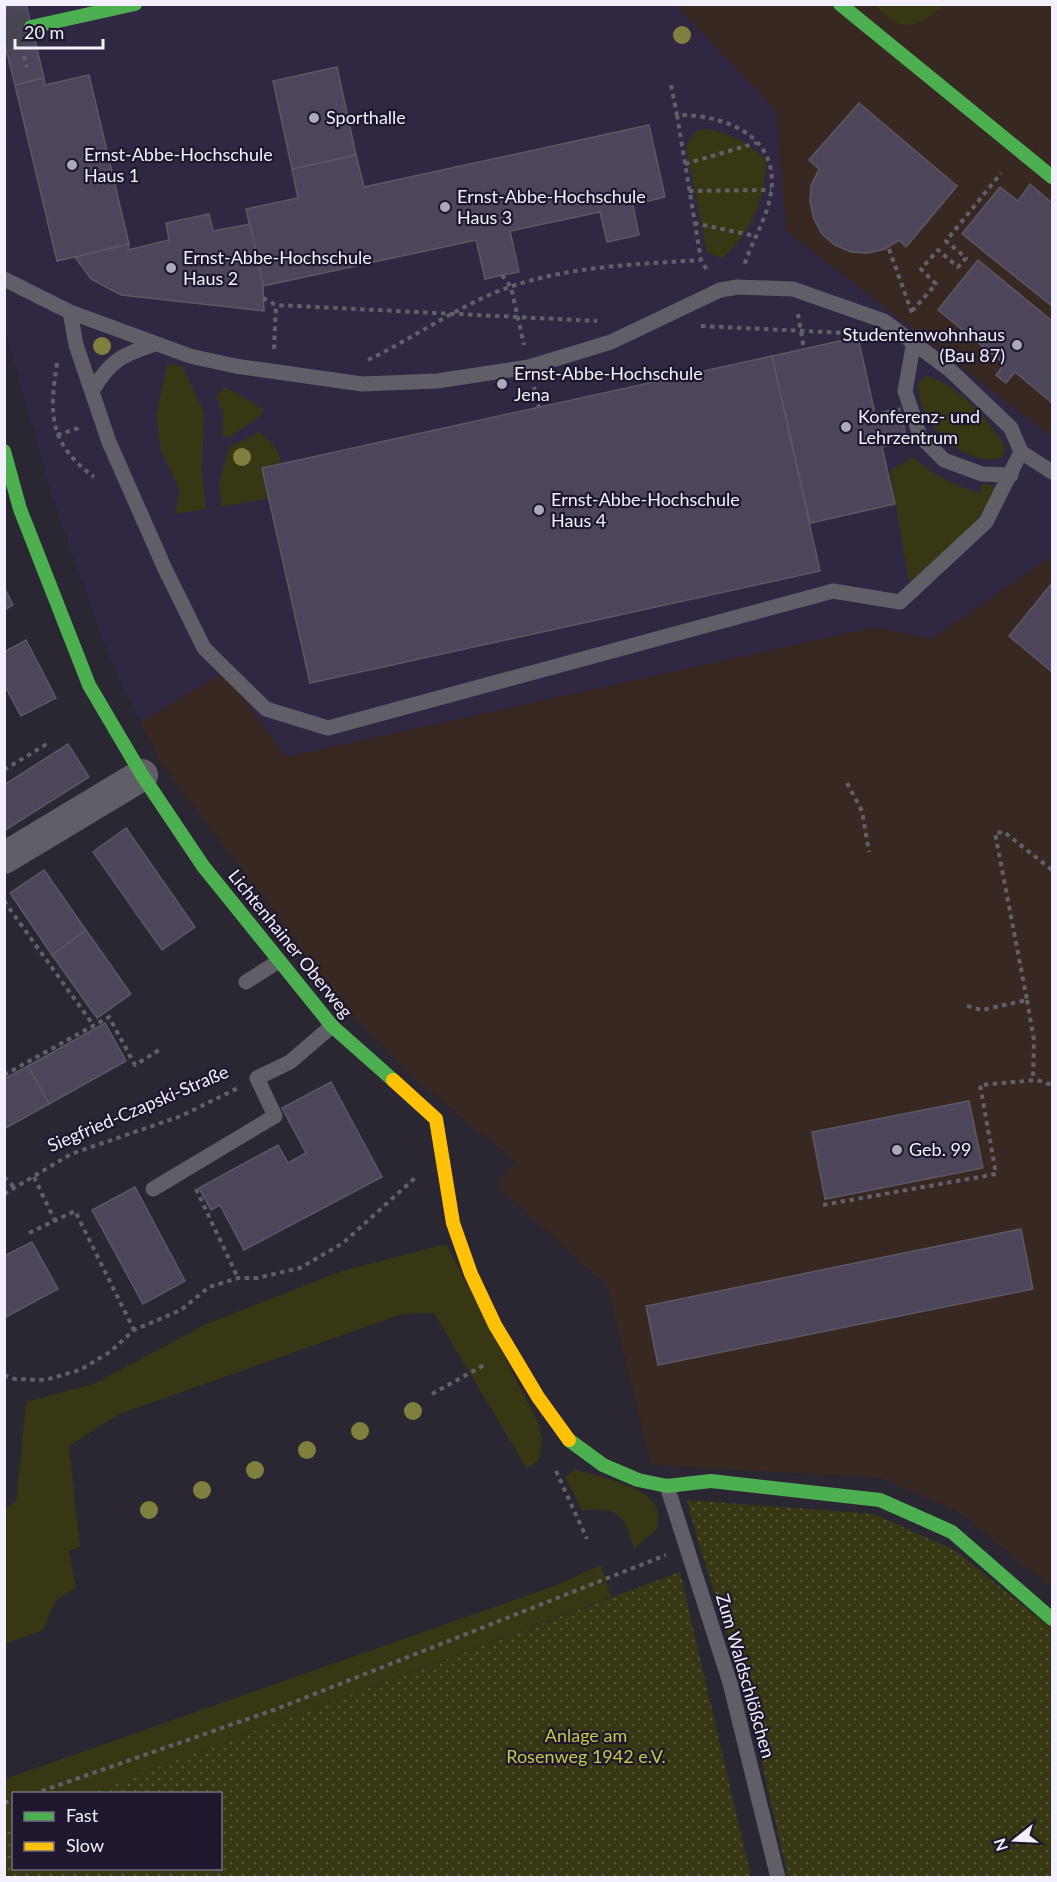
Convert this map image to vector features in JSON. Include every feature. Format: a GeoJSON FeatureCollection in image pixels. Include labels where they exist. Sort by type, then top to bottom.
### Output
{"type":"FeatureCollection","features":[{"type":"Feature","properties":{"kind":"street"},"geometry":{"type":"LineString","coordinates":[[31,27],[135,4]]}},
{"type":"Feature","properties":{"kind":"street"},"geometry":{"type":"LineString","coordinates":[[840,4],[1053,177]]}},
{"type":"Feature","properties":{"kind":"street","name":"Lichtenhainer Oberweg"},"geometry":{"type":"LineString","coordinates":[[4,451],[12,513],[89,685],[142,775],[203,866],[332,1026],[436,1119],[453,1223],[471,1274],[495,1325],[538,1396],[570,1441],[603,1465],[638,1480],[667,1486],[711,1481],[880,1500],[952,1532],[1053,1619]]}},
{"type":"Feature","properties":{"kind":"street"},"geometry":{"type":"LineString","coordinates":[[4,858],[142,775]]}},
{"type":"Feature","properties":{"kind":"lane"},"geometry":{"type":"LineString","coordinates":[[4,279],[70,312],[190,356],[273,372],[362,384],[403,384],[529,367],[611,342],[720,290],[738,287],[793,289],[884,321],[914,341],[950,370],[1011,428],[1021,452],[1053,472]]}},
{"type":"Feature","properties":{"kind":"lane"},"geometry":{"type":"LineString","coordinates":[[70,312],[76,345],[109,442],[165,569],[204,648],[266,710],[328,728],[833,591],[900,602],[986,522],[1021,452]]}},
{"type":"Feature","properties":{"kind":"lane"},"geometry":{"type":"LineString","coordinates":[[914,341],[905,391],[920,436],[944,460],[982,474],[1011,475]]}},
{"type":"Feature","properties":{"kind":"lane"},"geometry":{"type":"LineString","coordinates":[[92,391],[106,368],[125,354],[155,344]]}},
{"type":"Feature","properties":{"kind":"lane"},"geometry":{"type":"LineString","coordinates":[[246,982],[279,961]]}},
{"type":"Feature","properties":{"kind":"lane","name":"Siegfried-Czapski-Straße"},"geometry":{"type":"LineString","coordinates":[[153,1189],[275,1116],[257,1078],[290,1062],[332,1026]]}},
{"type":"Feature","properties":{"kind":"lane","name":"Zum Waldschlößchen"},"geometry":{"type":"LineString","coordinates":[[667,1486],[730,1683],[778,1878]]}},
{"type":"Feature","properties":{"kind":"path"},"geometry":{"type":"LineString","coordinates":[[321,379],[369,359],[454,313],[511,287],[546,276],[591,268],[700,260],[671,85]]}},
{"type":"Feature","properties":{"kind":"path"},"geometry":{"type":"LineString","coordinates":[[677,115],[702,115],[742,129],[766,152],[771,189],[767,208],[738,287]]}},
{"type":"Feature","properties":{"kind":"path"},"geometry":{"type":"LineString","coordinates":[[685,164],[757,142]]}},
{"type":"Feature","properties":{"kind":"path"},"geometry":{"type":"LineString","coordinates":[[912,311],[936,284],[921,269],[938,250],[958,267],[966,258],[946,241],[1001,174]]}},
{"type":"Feature","properties":{"kind":"path"},"geometry":{"type":"LineString","coordinates":[[689,192],[771,189]]}},
{"type":"Feature","properties":{"kind":"path"},"geometry":{"type":"LineString","coordinates":[[694,223],[755,236]]}},
{"type":"Feature","properties":{"kind":"path"},"geometry":{"type":"LineString","coordinates":[[889,249],[912,311],[914,341]]}},
{"type":"Feature","properties":{"kind":"path"},"geometry":{"type":"LineString","coordinates":[[502,275],[511,287],[539,407]]}},
{"type":"Feature","properties":{"kind":"path"},"geometry":{"type":"LineString","coordinates":[[793,289],[804,349]]}},
{"type":"Feature","properties":{"kind":"path"},"geometry":{"type":"LineString","coordinates":[[263,298],[276,305],[650,323]]}},
{"type":"Feature","properties":{"kind":"path"},"geometry":{"type":"LineString","coordinates":[[273,372],[276,305]]}},
{"type":"Feature","properties":{"kind":"path"},"geometry":{"type":"LineString","coordinates":[[696,326],[848,333]]}},
{"type":"Feature","properties":{"kind":"path"},"geometry":{"type":"LineString","coordinates":[[57,358],[53,415],[57,435],[65,451],[94,477]]}},
{"type":"Feature","properties":{"kind":"path"},"geometry":{"type":"LineString","coordinates":[[4,770],[50,742]]}},
{"type":"Feature","properties":{"kind":"path"},"geometry":{"type":"LineString","coordinates":[[847,783],[862,811],[869,852]]}},
{"type":"Feature","properties":{"kind":"path"},"geometry":{"type":"LineString","coordinates":[[1033,1080],[1034,1040],[995,833],[1004,832],[1053,870]]}},
{"type":"Feature","properties":{"kind":"path"},"geometry":{"type":"LineString","coordinates":[[4,901],[94,1026]]}},
{"type":"Feature","properties":{"kind":"path"},"geometry":{"type":"LineString","coordinates":[[967,1006],[982,1010],[1027,1000]]}},
{"type":"Feature","properties":{"kind":"path"},"geometry":{"type":"LineString","coordinates":[[4,1076],[109,1017],[135,1065],[159,1050]]}},
{"type":"Feature","properties":{"kind":"path","name":"Siegfried-Czapski-Straße"},"geometry":{"type":"LineString","coordinates":[[4,1194],[71,1154],[181,1116],[257,1078]]}},
{"type":"Feature","properties":{"kind":"path"},"geometry":{"type":"LineString","coordinates":[[824,1205],[996,1174],[980,1086],[1033,1080],[1053,1085]]}},
{"type":"Feature","properties":{"kind":"path"},"geometry":{"type":"LineString","coordinates":[[4,1375],[15,1379],[45,1380],[80,1370],[110,1352],[134,1330],[181,1310],[209,1287],[238,1278],[257,1278],[300,1268],[343,1243],[394,1198],[440,1151]]}},
{"type":"Feature","properties":{"kind":"path"},"geometry":{"type":"LineString","coordinates":[[186,1169],[238,1278]]}},
{"type":"Feature","properties":{"kind":"path"},"geometry":{"type":"LineString","coordinates":[[4,1177],[15,1188]]}},
{"type":"Feature","properties":{"kind":"path"},"geometry":{"type":"LineString","coordinates":[[34,1177],[55,1221]]}},
{"type":"Feature","properties":{"kind":"path"},"geometry":{"type":"LineString","coordinates":[[29,1233],[75,1211],[134,1330]]}},
{"type":"Feature","properties":{"kind":"path"},"geometry":{"type":"LineString","coordinates":[[432,1394],[470,1373]]}},
{"type":"Feature","properties":{"kind":"path"},"geometry":{"type":"LineString","coordinates":[[561,1482],[587,1539]]}},
{"type":"Feature","properties":{"kind":"path"},"geometry":{"type":"LineString","coordinates":[[39,1792],[279,1708],[686,1547]]}},
{"type":"Feature","properties":{"kind":"shaded area"},"geometry":{"type":"Polygon","coordinates":[[[5,5],[1052,5],[1052,1588],[960,1513],[882,1478],[651,1465],[608,1287],[496,1185],[515,1161],[413,1077],[321,983],[287,928],[161,763],[108,654],[52,496],[5,330],[5,5]]]}},
{"type":"Feature","properties":{"kind":"shaded area","name":"Ernst-Abbe-Hochschule Jena"},"geometry":{"type":"Polygon","coordinates":[[[5,5],[676,5],[776,111],[786,231],[1052,437],[1052,556],[931,639],[875,627],[286,757],[224,672],[141,722],[108,654],[52,496],[5,330],[5,5]]]}},
{"type":"Feature","properties":{"kind":"green space"},"geometry":{"type":"Polygon","coordinates":[[[875,5],[943,5],[916,23],[903,25],[891,20],[875,5]]]}},
{"type":"Feature","properties":{"kind":"green space"},"geometry":{"type":"Polygon","coordinates":[[[708,129],[740,140],[766,160],[763,189],[755,214],[741,237],[722,259],[707,252],[686,147],[695,131],[708,129]]]}},
{"type":"Feature","properties":{"kind":"green space"},"geometry":{"type":"Polygon","coordinates":[[[167,364],[182,366],[204,412],[202,471],[206,509],[175,514],[180,490],[161,450],[156,416],[167,364]]]}},
{"type":"Feature","properties":{"kind":"green space"},"geometry":{"type":"Polygon","coordinates":[[[927,376],[950,387],[971,404],[1004,445],[1005,452],[1002,457],[988,459],[973,456],[958,449],[944,438],[924,410],[919,395],[919,381],[927,376]]]}},
{"type":"Feature","properties":{"kind":"green space"},"geometry":{"type":"Polygon","coordinates":[[[225,387],[262,408],[263,411],[261,415],[229,438],[221,434],[224,415],[216,396],[225,387]]]}},
{"type":"Feature","properties":{"kind":"green space"},"geometry":{"type":"Polygon","coordinates":[[[260,432],[276,448],[280,462],[269,498],[222,507],[219,484],[229,447],[260,432]]]}},
{"type":"Feature","properties":{"kind":"green space"},"geometry":{"type":"Polygon","coordinates":[[[913,457],[944,479],[961,487],[980,493],[982,483],[992,486],[995,490],[979,518],[969,530],[909,582],[890,471],[913,457]]]}},
{"type":"Feature","properties":{"kind":"green space"},"geometry":{"type":"Polygon","coordinates":[[[446,1244],[539,1424],[542,1440],[539,1460],[527,1469],[434,1313],[402,1314],[117,1415],[69,1446],[80,1546],[69,1551],[76,1588],[56,1600],[43,1630],[5,1644],[5,1509],[16,1502],[26,1402],[96,1383],[206,1324],[342,1271],[446,1244]]]}},
{"type":"Feature","properties":{"kind":"green space"},"geometry":{"type":"Polygon","coordinates":[[[575,1470],[617,1482],[647,1496],[656,1509],[657,1529],[634,1549],[627,1528],[618,1515],[605,1510],[582,1510],[565,1477],[575,1470]]]}},
{"type":"Feature","properties":{"kind":"green space"},"geometry":{"type":"Polygon","coordinates":[[[687,1500],[874,1514],[956,1551],[1052,1629],[1052,1877],[788,1877],[743,1680],[699,1545],[687,1500]]]}},
{"type":"Feature","properties":{"kind":"green space"},"geometry":{"type":"Polygon","coordinates":[[[601,1565],[611,1597],[92,1792],[12,1792],[12,1822],[5,1825],[5,1779],[557,1585],[601,1565]]]}},
{"type":"Feature","properties":{"kind":"green space","name":"Anlage am Rosenweg 1942 e.V."},"geometry":{"type":"Polygon","coordinates":[[[680,1572],[751,1877],[5,1877],[5,1825],[12,1822],[12,1870],[222,1870],[222,1792],[92,1792],[680,1572]]]}},
{"type":"Feature","properties":{"kind":"building"},"geometry":{"type":"Polygon","coordinates":[[[4,4],[26,4],[44,78],[15,85],[4,41],[4,4]]]}},
{"type":"Feature","properties":{"kind":"building","name":"Sporthalle"},"geometry":{"type":"Polygon","coordinates":[[[337,67],[356,155],[292,169],[273,81],[337,67]]]}},
{"type":"Feature","properties":{"kind":"building","name":"Ernst-Abbe-Hochschule Haus 1"},"geometry":{"type":"Polygon","coordinates":[[[89,75],[129,244],[57,261],[15,85],[44,78],[45,85],[89,75]]]}},
{"type":"Feature","properties":{"kind":"building"},"geometry":{"type":"Polygon","coordinates":[[[859,103],[957,186],[906,247],[899,240],[885,249],[868,253],[851,252],[835,245],[822,234],[814,219],[810,202],[811,186],[819,169],[809,160],[859,103]]]}},
{"type":"Feature","properties":{"kind":"building","name":"Ernst-Abbe-Hochschule Haus 3"},"geometry":{"type":"Polygon","coordinates":[[[649,125],[665,197],[633,205],[639,235],[607,242],[600,212],[510,231],[519,272],[485,279],[476,240],[263,286],[246,209],[298,198],[292,169],[356,155],[364,187],[649,125]]]}},
{"type":"Feature","properties":{"kind":"building"},"geometry":{"type":"Polygon","coordinates":[[[1030,184],[1052,203],[1052,306],[962,234],[1000,187],[1018,201],[1030,184]]]}},
{"type":"Feature","properties":{"kind":"building","name":"Ernst-Abbe-Hochschule Haus 2"},"geometry":{"type":"Polygon","coordinates":[[[209,214],[213,231],[250,224],[263,286],[264,311],[121,295],[91,279],[75,257],[129,244],[128,250],[169,240],[166,223],[209,214]]]}},
{"type":"Feature","properties":{"kind":"building","name":"Studentenwohnhaus (Bau 87)"},"geometry":{"type":"Polygon","coordinates":[[[978,260],[1052,321],[1052,403],[1015,372],[1006,383],[996,375],[1004,364],[938,310],[978,260]]]}},
{"type":"Feature","properties":{"kind":"building","name":"Konferenz- und Lehrzentrum"},"geometry":{"type":"Polygon","coordinates":[[[858,337],[875,414],[900,408],[907,441],[882,447],[895,504],[810,523],[772,356],[858,337]]]}},
{"type":"Feature","properties":{"kind":"building","name":"Ernst-Abbe-Hochschule Haus 4"},"geometry":{"type":"Polygon","coordinates":[[[772,356],[820,571],[310,683],[262,468],[772,356]]]}},
{"type":"Feature","properties":{"kind":"building"},"geometry":{"type":"Polygon","coordinates":[[[1052,583],[1052,672],[1009,636],[1052,583]]]}},
{"type":"Feature","properties":{"kind":"building"},"geometry":{"type":"Polygon","coordinates":[[[4,587],[13,605],[4,610],[4,587]]]}},
{"type":"Feature","properties":{"kind":"building"},"geometry":{"type":"Polygon","coordinates":[[[26,640],[56,698],[21,716],[4,684],[4,652],[26,640]]]}},
{"type":"Feature","properties":{"kind":"building"},"geometry":{"type":"Polygon","coordinates":[[[68,744],[89,777],[4,831],[4,785],[68,744]]]}},
{"type":"Feature","properties":{"kind":"building"},"geometry":{"type":"Polygon","coordinates":[[[126,828],[195,927],[162,950],[93,852],[126,828]]]}},
{"type":"Feature","properties":{"kind":"building"},"geometry":{"type":"Polygon","coordinates":[[[44,870],[86,930],[52,955],[10,893],[44,870]]]}},
{"type":"Feature","properties":{"kind":"building"},"geometry":{"type":"Polygon","coordinates":[[[86,930],[131,994],[97,1018],[52,955],[86,930]]]}},
{"type":"Feature","properties":{"kind":"building"},"geometry":{"type":"Polygon","coordinates":[[[105,1023],[126,1061],[49,1104],[28,1066],[105,1023]]]}},
{"type":"Feature","properties":{"kind":"building"},"geometry":{"type":"Polygon","coordinates":[[[28,1066],[49,1104],[4,1129],[4,1079],[28,1066]]]}},
{"type":"Feature","properties":{"kind":"building"},"geometry":{"type":"Polygon","coordinates":[[[331,1082],[382,1177],[244,1250],[220,1205],[211,1210],[199,1188],[278,1145],[288,1163],[306,1153],[282,1108],[331,1082]]]}},
{"type":"Feature","properties":{"kind":"building","name":"Geb. 99"},"geometry":{"type":"Polygon","coordinates":[[[969,1101],[983,1168],[825,1199],[812,1132],[969,1101]]]}},
{"type":"Feature","properties":{"kind":"building"},"geometry":{"type":"Polygon","coordinates":[[[135,1187],[185,1281],[143,1304],[92,1210],[135,1187]]]}},
{"type":"Feature","properties":{"kind":"building"},"geometry":{"type":"Polygon","coordinates":[[[1021,1229],[1033,1289],[658,1365],[646,1306],[1021,1229]]]}},
{"type":"Feature","properties":{"kind":"building"},"geometry":{"type":"Polygon","coordinates":[[[32,1242],[58,1289],[4,1318],[4,1256],[32,1242]]]}},
{"type":"Feature","properties":{"kind":"tunnel"},"geometry":{"type":"LineString","coordinates":[[4,33],[31,27]]}},
{"type":"Feature","properties":{"kind":"traffic: fast"},"geometry":{"type":"LineString","coordinates":[[31,27],[135,4]]}},
{"type":"Feature","properties":{"kind":"traffic: fast"},"geometry":{"type":"LineString","coordinates":[[840,4],[1052,177]]}},
{"type":"Feature","properties":{"kind":"traffic: fast"},"geometry":{"type":"LineString","coordinates":[[4,451],[20,509],[89,685],[142,775],[203,866],[332,1026],[393,1080]]}},
{"type":"Feature","properties":{"kind":"traffic: fast"},"geometry":{"type":"LineString","coordinates":[[569,1440],[603,1465],[638,1480],[667,1486],[711,1481],[880,1500],[952,1532],[1052,1619]]}},
{"type":"Feature","properties":{"kind":"traffic: slow"},"geometry":{"type":"LineString","coordinates":[[393,1080],[436,1119],[453,1223],[471,1274],[495,1325],[538,1397],[569,1440]]}},
{"type":"Feature","properties":{"kind":"place","name":"Sporthalle"},"geometry":{"type":"Point","coordinates":[314,118]}},
{"type":"Feature","properties":{"kind":"place","name":"Ernst-Abbe-Hochschule Haus 1"},"geometry":{"type":"Point","coordinates":[72,165]}},
{"type":"Feature","properties":{"kind":"place","name":"Ernst-Abbe-Hochschule Haus 3"},"geometry":{"type":"Point","coordinates":[445,207]}},
{"type":"Feature","properties":{"kind":"place","name":"Ernst-Abbe-Hochschule Haus 2"},"geometry":{"type":"Point","coordinates":[171,268]}},
{"type":"Feature","properties":{"kind":"place","name":"Studentenwohnhaus (Bau 87)"},"geometry":{"type":"Point","coordinates":[1017,345]}},
{"type":"Feature","properties":{"kind":"place","name":"Ernst-Abbe-Hochschule Jena"},"geometry":{"type":"Point","coordinates":[502,384]}},
{"type":"Feature","properties":{"kind":"place","name":"Konferenz- und Lehrzentrum"},"geometry":{"type":"Point","coordinates":[846,427]}},
{"type":"Feature","properties":{"kind":"place","name":"Ernst-Abbe-Hochschule Haus 4"},"geometry":{"type":"Point","coordinates":[539,510]}},
{"type":"Feature","properties":{"kind":"place","name":"Geb. 99"},"geometry":{"type":"Point","coordinates":[897,1150]}}]}
